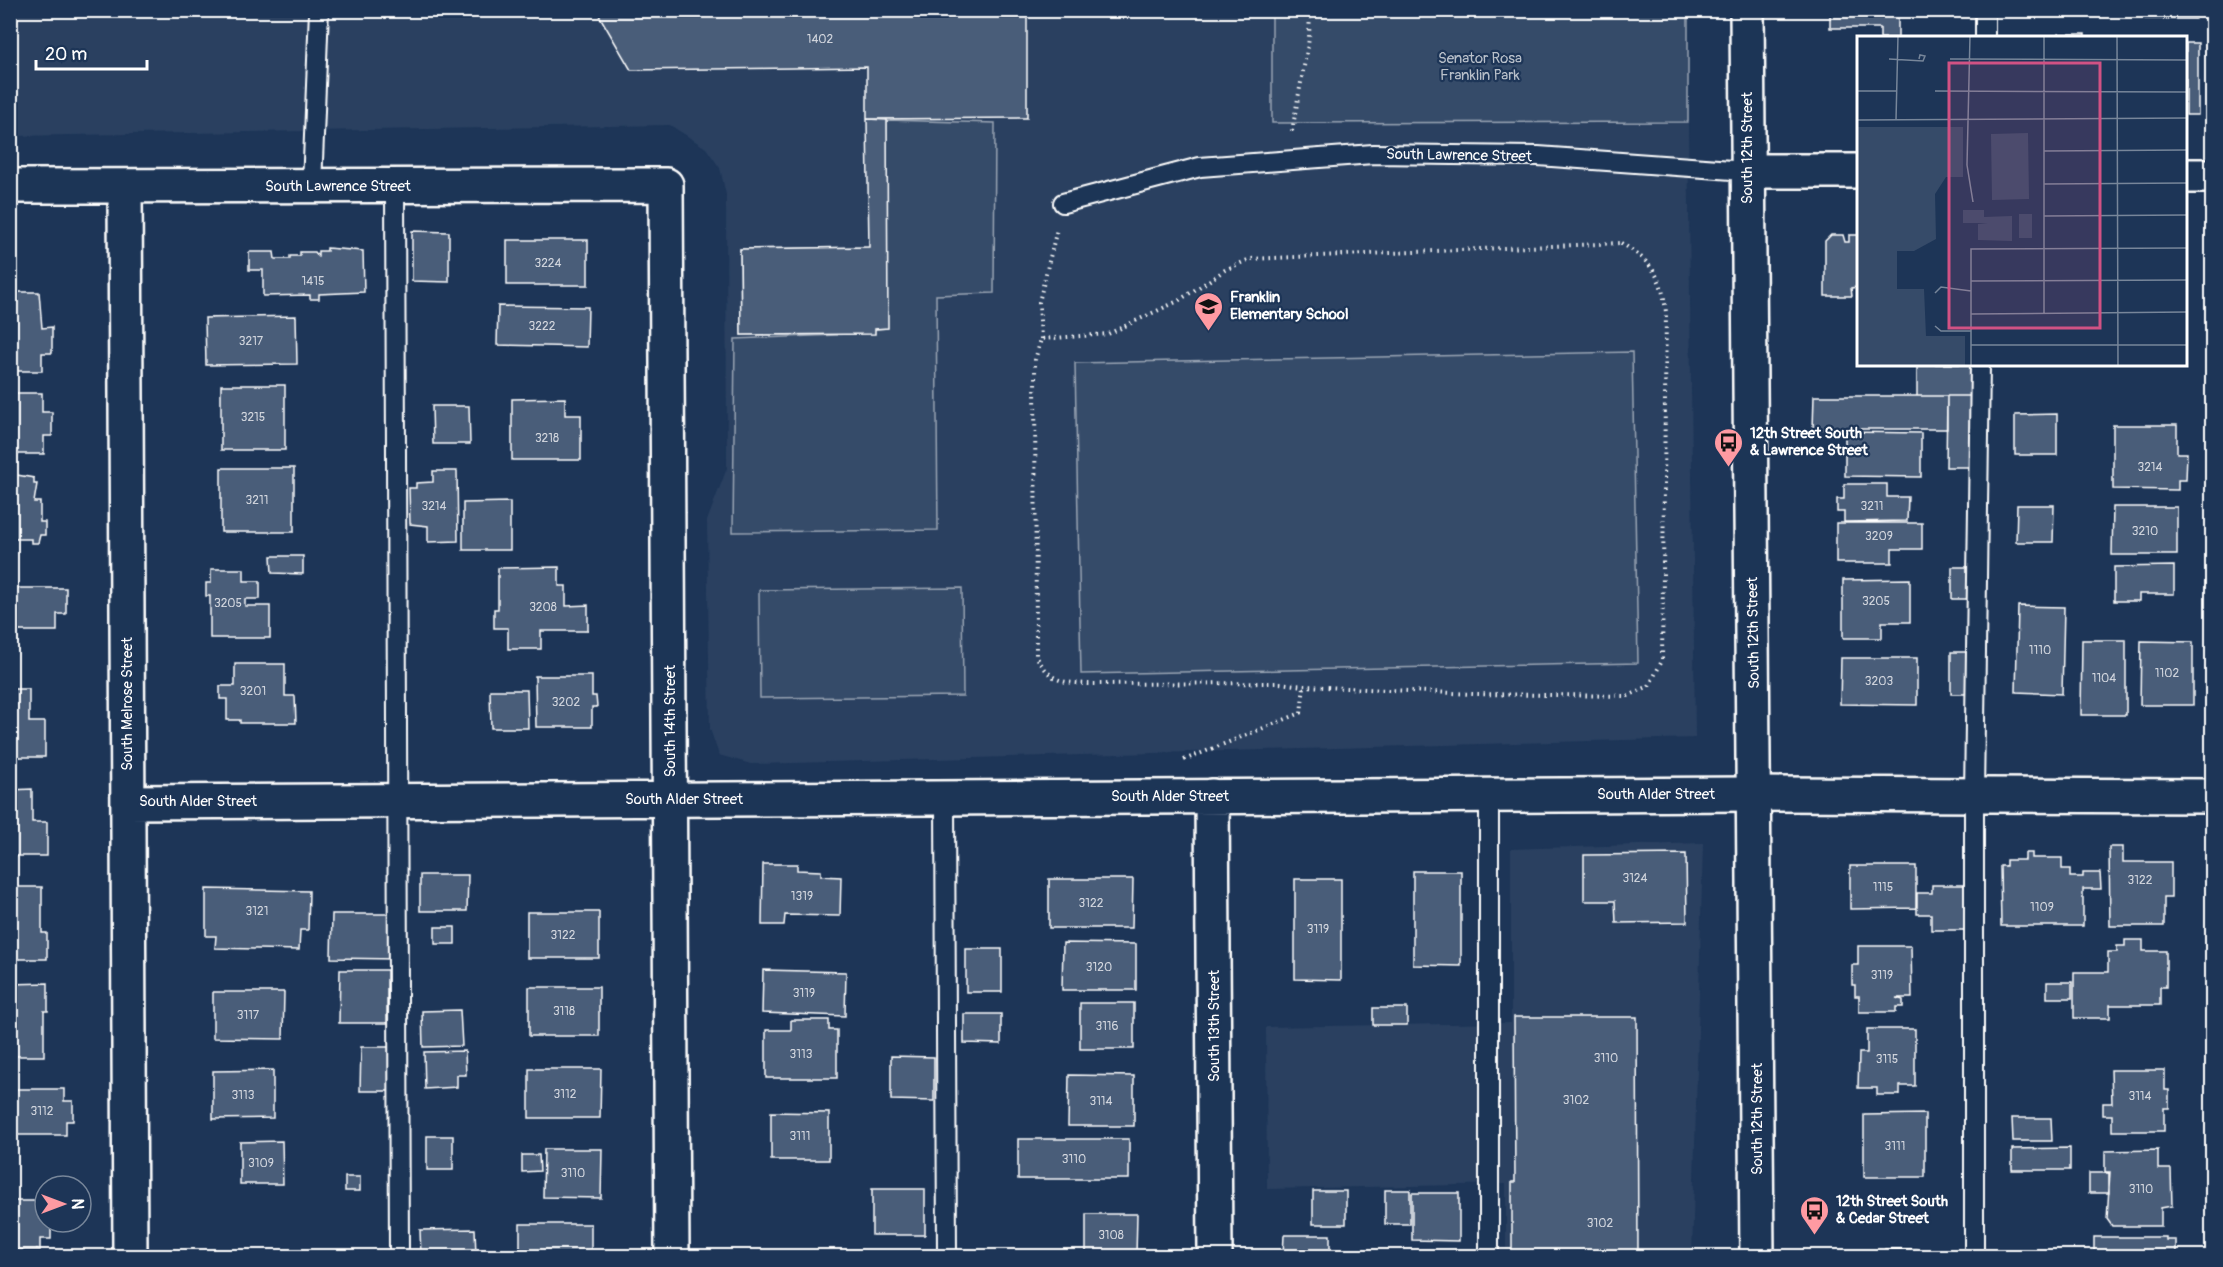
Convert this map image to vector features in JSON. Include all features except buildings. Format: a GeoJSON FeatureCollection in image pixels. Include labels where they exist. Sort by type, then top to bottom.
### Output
{"type":"FeatureCollection","features":[{"type":"Feature","properties":{"kind":"street","name":"South 12th Street"},"geometry":{"type":"LineString","coordinates":[[1747,10],[1746,171],[1755,794],[1757,1257]]}},
{"type":"Feature","properties":{"kind":"street","name":"South Lawrence Street"},"geometry":{"type":"LineString","coordinates":[[1746,171],[1857,171]]}},
{"type":"Feature","properties":{"kind":"street"},"geometry":{"type":"LineString","coordinates":[[2187,176],[2212,176]]}},
{"type":"Feature","properties":{"kind":"street","name":"South Lawrence Street"},"geometry":{"type":"LineString","coordinates":[[10,186],[666,185]]}},
{"type":"Feature","properties":{"kind":"street","name":"South 14th Street"},"geometry":{"type":"LineString","coordinates":[[666,185],[672,1257]]}},
{"type":"Feature","properties":{"kind":"street","name":"South Melrose Street"},"geometry":{"type":"LineString","coordinates":[[125,187],[130,1257]]}},
{"type":"Feature","properties":{"kind":"street","name":"South Alder Street"},"geometry":{"type":"LineString","coordinates":[[128,802],[1755,794],[2212,795]]}},
{"type":"Feature","properties":{"kind":"street","name":"South 13th Street"},"geometry":{"type":"LineString","coordinates":[[1212,796],[1215,1257]]}},
{"type":"Feature","properties":{"kind":"lane"},"geometry":{"type":"LineString","coordinates":[[312,186],[319,10]]}},
{"type":"Feature","properties":{"kind":"lane"},"geometry":{"type":"LineString","coordinates":[[1984,36],[1985,10]]}},
{"type":"Feature","properties":{"kind":"lane","name":"South Lawrence Street"},"geometry":{"type":"LineString","coordinates":[[1064,202],[1200,167],[1373,154],[1538,156],[1746,171]]}},
{"type":"Feature","properties":{"kind":"lane"},"geometry":{"type":"LineString","coordinates":[[395,186],[399,1257]]}},
{"type":"Feature","properties":{"kind":"lane"},"geometry":{"type":"LineString","coordinates":[[1974,1257],[1974,794],[1980,366]]}},
{"type":"Feature","properties":{"kind":"lane"},"geometry":{"type":"LineString","coordinates":[[1489,795],[1489,1257]]}},
{"type":"Feature","properties":{"kind":"lane"},"geometry":{"type":"LineString","coordinates":[[945,797],[947,1257]]}},
{"type":"Feature","properties":{"kind":"path"},"geometry":{"type":"LineString","coordinates":[[1292,130],[1309,39],[1310,10]]}},
{"type":"Feature","properties":{"kind":"path"},"geometry":{"type":"LineString","coordinates":[[1041,339],[1108,334],[1178,301],[1225,270],[1250,259],[1621,243],[1644,257],[1663,286],[1666,312],[1662,661],[1649,686],[1628,696],[1473,694],[1280,683],[1088,684],[1057,681],[1044,670],[1036,656],[1035,360],[1041,339],[1040,302],[1064,202]]}},
{"type":"Feature","properties":{"kind":"path"},"geometry":{"type":"LineString","coordinates":[[1212,796],[1183,760],[1301,713],[1304,686]]}},
{"type":"Feature","properties":{"kind":"shaded area","name":"Franklin Elementary School"},"geometry":{"type":"Polygon","coordinates":[[[10,11],[1272,11],[1273,123],[1688,122],[1695,738],[751,764],[719,755],[710,729],[707,521],[727,468],[726,195],[720,168],[706,148],[670,125],[11,136],[10,11]]]}},
{"type":"Feature","properties":{"kind":"shaded area"},"geometry":{"type":"Polygon","coordinates":[[[1703,843],[1692,1256],[1506,1256],[1506,1184],[1267,1189],[1266,1027],[1511,1023],[1511,849],[1703,843]]]}},
{"type":"Feature","properties":{"kind":"green space","name":"Senator Rosa Franklin Park"},"geometry":{"type":"Polygon","coordinates":[[[1272,11],[1688,11],[1688,122],[1272,123],[1272,11]]]}},
{"type":"Feature","properties":{"kind":"green space"},"geometry":{"type":"Polygon","coordinates":[[[887,120],[995,123],[994,293],[936,295],[938,530],[733,532],[735,339],[837,335],[741,335],[740,249],[875,247],[876,329],[887,328],[887,120]]]}},
{"type":"Feature","properties":{"kind":"green space"},"geometry":{"type":"Polygon","coordinates":[[[1632,352],[1638,663],[1081,674],[1075,363],[1632,352]]]}},
{"type":"Feature","properties":{"kind":"green space"},"geometry":{"type":"Polygon","coordinates":[[[962,588],[963,696],[760,698],[759,590],[962,588]]]}},
{"type":"Feature","properties":{"kind":"place","name":"Franklin Elementary School"},"geometry":{"type":"Point","coordinates":[1209,332]}},
{"type":"Feature","properties":{"kind":"place","name":"12th Street South & Lawrence Street"},"geometry":{"type":"Point","coordinates":[1729,468]}},
{"type":"Feature","properties":{"kind":"place","name":"12th Street South & Cedar Street"},"geometry":{"type":"Point","coordinates":[1815,1236]}}]}
